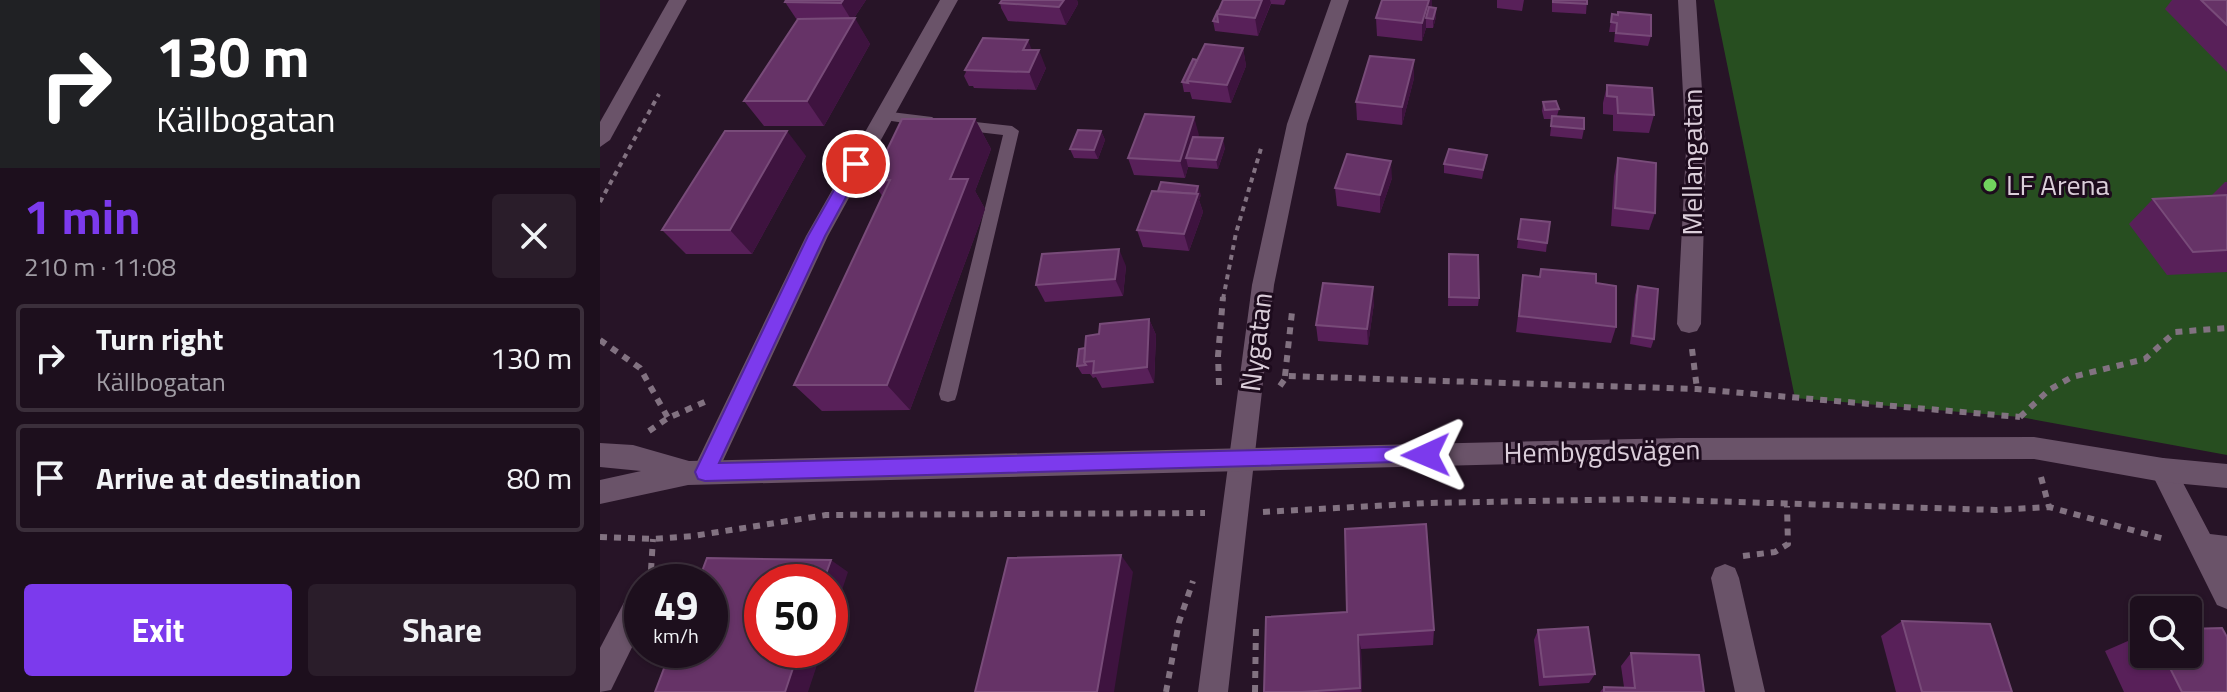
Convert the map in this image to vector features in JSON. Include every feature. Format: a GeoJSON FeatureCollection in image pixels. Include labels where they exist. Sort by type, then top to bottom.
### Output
{"type":"FeatureCollection","features":[{"type":"Feature","properties":{"kind":"street"},"geometry":{"type":"LineString","coordinates":[[600,140],[678,0]]}},
{"type":"Feature","properties":{"kind":"street"},"geometry":{"type":"LineString","coordinates":[[696,473],[817,236],[949,0]]}},
{"type":"Feature","properties":{"kind":"street","name":"Nygatan"},"geometry":{"type":"LineString","coordinates":[[1213,692],[1263,285],[1297,124],[1340,0]]}},
{"type":"Feature","properties":{"kind":"street","name":"Mellangatan"},"geometry":{"type":"LineString","coordinates":[[1687,0],[1696,150],[1689,324]]}},
{"type":"Feature","properties":{"kind":"street","name":"Hembygdsvägen"},"geometry":{"type":"LineString","coordinates":[[600,492],[696,473],[1679,449],[2034,448],[2163,470],[2227,476]]}},
{"type":"Feature","properties":{"kind":"street","name":"Hembygdsvägen"},"geometry":{"type":"LineString","coordinates":[[600,455],[633,457],[696,473]]}},
{"type":"Feature","properties":{"kind":"street"},"geometry":{"type":"LineString","coordinates":[[2163,470],[2215,548],[2227,595]]}},
{"type":"Feature","properties":{"kind":"street"},"geometry":{"type":"LineString","coordinates":[[1725,578],[1750,692]]}},
{"type":"Feature","properties":{"kind":"street"},"geometry":{"type":"LineString","coordinates":[[600,679],[624,632]]}},
{"type":"Feature","properties":{"kind":"lane"},"geometry":{"type":"LineString","coordinates":[[883,116],[1012,131],[948,394]]}},
{"type":"Feature","properties":{"kind":"path"},"geometry":{"type":"LineString","coordinates":[[1275,394],[1287,376],[1293,303]]}},
{"type":"Feature","properties":{"kind":"path"},"geometry":{"type":"LineString","coordinates":[[1689,324],[1697,389]]}},
{"type":"Feature","properties":{"kind":"path"},"geometry":{"type":"LineString","coordinates":[[2020,417],[2049,390],[2072,377],[2145,359],[2175,332],[2227,328]]}},
{"type":"Feature","properties":{"kind":"path"},"geometry":{"type":"LineString","coordinates":[[600,340],[640,368],[668,418]]}},
{"type":"Feature","properties":{"kind":"path"},"geometry":{"type":"LineString","coordinates":[[1287,376],[1697,389],[2020,417],[2030,427],[2049,507]]}},
{"type":"Feature","properties":{"kind":"path"},"geometry":{"type":"LineString","coordinates":[[1253,512],[1428,503],[1641,499],[1787,506],[1996,510],[2049,507],[2148,536],[2215,548]]}},
{"type":"Feature","properties":{"kind":"path"},"geometry":{"type":"LineString","coordinates":[[1725,578],[1725,566],[1734,557],[1775,552],[1788,544],[1787,506]]}},
{"type":"Feature","properties":{"kind":"path"},"geometry":{"type":"LineString","coordinates":[[600,537],[653,539],[693,536],[826,515],[1207,513]]}},
{"type":"Feature","properties":{"kind":"path"},"geometry":{"type":"LineString","coordinates":[[651,564],[653,539]]}},
{"type":"Feature","properties":{"kind":"path"},"geometry":{"type":"LineString","coordinates":[[1166,692],[1181,609],[1194,578]]}},
{"type":"Feature","properties":{"kind":"path"},"geometry":{"type":"LineString","coordinates":[[1255,692],[1257,614]]}},
{"type":"Feature","properties":{"kind":"green space","name":"LF Arena"},"geometry":{"type":"Polygon","coordinates":[[[1714,0],[2227,0],[2227,455],[2020,417],[1795,398],[1714,0]]]}},
{"type":"Feature","properties":{"kind":"building"},"geometry":{"type":"Polygon","coordinates":[[[786,0],[843,0],[841,3],[786,0]]]}},
{"type":"Feature","properties":{"kind":"building"},"geometry":{"type":"Polygon","coordinates":[[[1002,0],[1064,0],[1059,7],[1000,3],[1002,0]]]}},
{"type":"Feature","properties":{"kind":"building"},"geometry":{"type":"Polygon","coordinates":[[[1223,0],[1262,0],[1255,18],[1217,14],[1223,0]]]}},
{"type":"Feature","properties":{"kind":"building"},"geometry":{"type":"Polygon","coordinates":[[[1382,0],[1429,0],[1422,23],[1376,18],[1382,0]]]}},
{"type":"Feature","properties":{"kind":"building"},"geometry":{"type":"Polygon","coordinates":[[[1587,0],[1587,4],[1553,2],[1587,0]]]}},
{"type":"Feature","properties":{"kind":"building"},"geometry":{"type":"Polygon","coordinates":[[[2201,0],[2227,0],[2227,25],[2201,0]]]}},
{"type":"Feature","properties":{"kind":"building"},"geometry":{"type":"Polygon","coordinates":[[[1429,7],[1436,8],[1433,19],[1426,18],[1429,7]]]}},
{"type":"Feature","properties":{"kind":"building"},"geometry":{"type":"Polygon","coordinates":[[[1618,12],[1651,15],[1651,36],[1616,33],[1617,23],[1611,22],[1612,14],[1618,15],[1618,12]]]}},
{"type":"Feature","properties":{"kind":"building"},"geometry":{"type":"Polygon","coordinates":[[[855,18],[807,101],[744,101],[798,19],[855,18]]]}},
{"type":"Feature","properties":{"kind":"building"},"geometry":{"type":"Polygon","coordinates":[[[983,38],[1028,40],[1023,50],[1039,50],[1029,72],[965,70],[983,38]]]}},
{"type":"Feature","properties":{"kind":"building"},"geometry":{"type":"Polygon","coordinates":[[[1205,44],[1243,48],[1227,85],[1187,81],[1205,44]]]}},
{"type":"Feature","properties":{"kind":"building"},"geometry":{"type":"Polygon","coordinates":[[[1370,56],[1414,60],[1402,107],[1356,102],[1370,56]]]}},
{"type":"Feature","properties":{"kind":"building"},"geometry":{"type":"Polygon","coordinates":[[[1193,59],[1197,60],[1188,83],[1182,82],[1193,59]]]}},
{"type":"Feature","properties":{"kind":"building"},"geometry":{"type":"Polygon","coordinates":[[[1607,85],[1652,88],[1654,115],[1618,113],[1617,97],[1607,96],[1607,85]]]}},
{"type":"Feature","properties":{"kind":"building"},"geometry":{"type":"Polygon","coordinates":[[[1556,101],[1559,109],[1545,110],[1543,102],[1556,101]]]}},
{"type":"Feature","properties":{"kind":"building"},"geometry":{"type":"Polygon","coordinates":[[[1145,114],[1194,117],[1180,161],[1128,158],[1145,114]]]}},
{"type":"Feature","properties":{"kind":"building"},"geometry":{"type":"Polygon","coordinates":[[[1552,116],[1584,118],[1584,129],[1551,126],[1552,116]]]}},
{"type":"Feature","properties":{"kind":"building"},"geometry":{"type":"Polygon","coordinates":[[[902,119],[975,119],[950,179],[968,179],[887,385],[794,385],[890,180],[872,181],[902,119]]]}},
{"type":"Feature","properties":{"kind":"building"},"geometry":{"type":"Polygon","coordinates":[[[1078,130],[1101,131],[1094,150],[1070,149],[1078,130]]]}},
{"type":"Feature","properties":{"kind":"building"},"geometry":{"type":"Polygon","coordinates":[[[725,131],[787,131],[730,230],[662,230],[725,131]]]}},
{"type":"Feature","properties":{"kind":"building"},"geometry":{"type":"Polygon","coordinates":[[[1193,137],[1223,138],[1216,160],[1186,158],[1193,137]]]}},
{"type":"Feature","properties":{"kind":"building"},"geometry":{"type":"Polygon","coordinates":[[[1449,149],[1487,155],[1483,170],[1444,164],[1449,149]]]}},
{"type":"Feature","properties":{"kind":"building"},"geometry":{"type":"Polygon","coordinates":[[[1347,154],[1391,161],[1380,195],[1335,188],[1347,154]]]}},
{"type":"Feature","properties":{"kind":"building"},"geometry":{"type":"Polygon","coordinates":[[[1618,158],[1656,163],[1655,213],[1615,208],[1618,158]]]}},
{"type":"Feature","properties":{"kind":"building"},"geometry":{"type":"Polygon","coordinates":[[[1161,182],[1198,186],[1196,194],[1158,191],[1161,182]]]}},
{"type":"Feature","properties":{"kind":"building"},"geometry":{"type":"Polygon","coordinates":[[[1152,191],[1198,194],[1184,234],[1137,230],[1152,191]]]}},
{"type":"Feature","properties":{"kind":"building"},"geometry":{"type":"Polygon","coordinates":[[[2227,195],[2227,250],[2193,252],[2153,199],[2227,195]]]}},
{"type":"Feature","properties":{"kind":"building"},"geometry":{"type":"Polygon","coordinates":[[[1521,219],[1550,222],[1547,243],[1518,239],[1521,219]]]}},
{"type":"Feature","properties":{"kind":"building"},"geometry":{"type":"Polygon","coordinates":[[[1119,249],[1115,279],[1036,285],[1042,254],[1119,249]]]}},
{"type":"Feature","properties":{"kind":"building"},"geometry":{"type":"Polygon","coordinates":[[[1449,254],[1478,255],[1479,298],[1449,297],[1449,254]]]}},
{"type":"Feature","properties":{"kind":"building"},"geometry":{"type":"Polygon","coordinates":[[[1541,269],[1596,274],[1596,283],[1616,286],[1616,327],[1519,316],[1523,275],[1540,277],[1541,269]]]}},
{"type":"Feature","properties":{"kind":"building"},"geometry":{"type":"Polygon","coordinates":[[[1323,283],[1373,287],[1367,329],[1316,325],[1323,283]]]}},
{"type":"Feature","properties":{"kind":"building"},"geometry":{"type":"Polygon","coordinates":[[[1638,286],[1658,289],[1654,339],[1633,336],[1638,286]]]}},
{"type":"Feature","properties":{"kind":"building"},"geometry":{"type":"Polygon","coordinates":[[[1149,319],[1147,367],[1093,373],[1094,361],[1084,362],[1086,336],[1099,334],[1100,324],[1149,319]]]}},
{"type":"Feature","properties":{"kind":"building"},"geometry":{"type":"Polygon","coordinates":[[[1085,348],[1086,365],[1077,366],[1079,349],[1085,348]]]}},
{"type":"Feature","properties":{"kind":"building"},"geometry":{"type":"Polygon","coordinates":[[[1426,524],[1434,630],[1358,635],[1360,688],[1264,692],[1266,617],[1347,612],[1345,529],[1426,524]]]}},
{"type":"Feature","properties":{"kind":"building"},"geometry":{"type":"Polygon","coordinates":[[[1121,555],[1097,692],[975,692],[1008,558],[1121,555]]]}},
{"type":"Feature","properties":{"kind":"building"},"geometry":{"type":"Polygon","coordinates":[[[707,558],[831,560],[830,564],[744,564],[744,668],[793,668],[785,692],[655,692],[664,668],[728,668],[728,564],[705,564],[707,558]]]}},
{"type":"Feature","properties":{"kind":"building"},"geometry":{"type":"Polygon","coordinates":[[[1902,621],[1990,624],[2012,692],[1922,692],[1902,621]]]}},
{"type":"Feature","properties":{"kind":"building"},"geometry":{"type":"Polygon","coordinates":[[[1588,627],[1595,674],[1544,677],[1538,630],[1588,627]]]}},
{"type":"Feature","properties":{"kind":"building"},"geometry":{"type":"Polygon","coordinates":[[[2222,628],[2227,637],[2227,692],[2182,692],[2170,668],[2202,668],[2202,629],[2222,628]]]}},
{"type":"Feature","properties":{"kind":"building"},"geometry":{"type":"Polygon","coordinates":[[[1631,653],[1699,655],[1704,692],[1604,692],[1604,687],[1635,688],[1631,653]]]}},
{"type":"Feature","properties":{"kind":"place","name":"LF Arena"},"geometry":{"type":"Point","coordinates":[1990,185]}},
{"type":"Feature","properties":{"kind":"route"},"geometry":{"type":"LineString","coordinates":[[856,164],[817,236],[705,472],[1426,455]]}}]}
